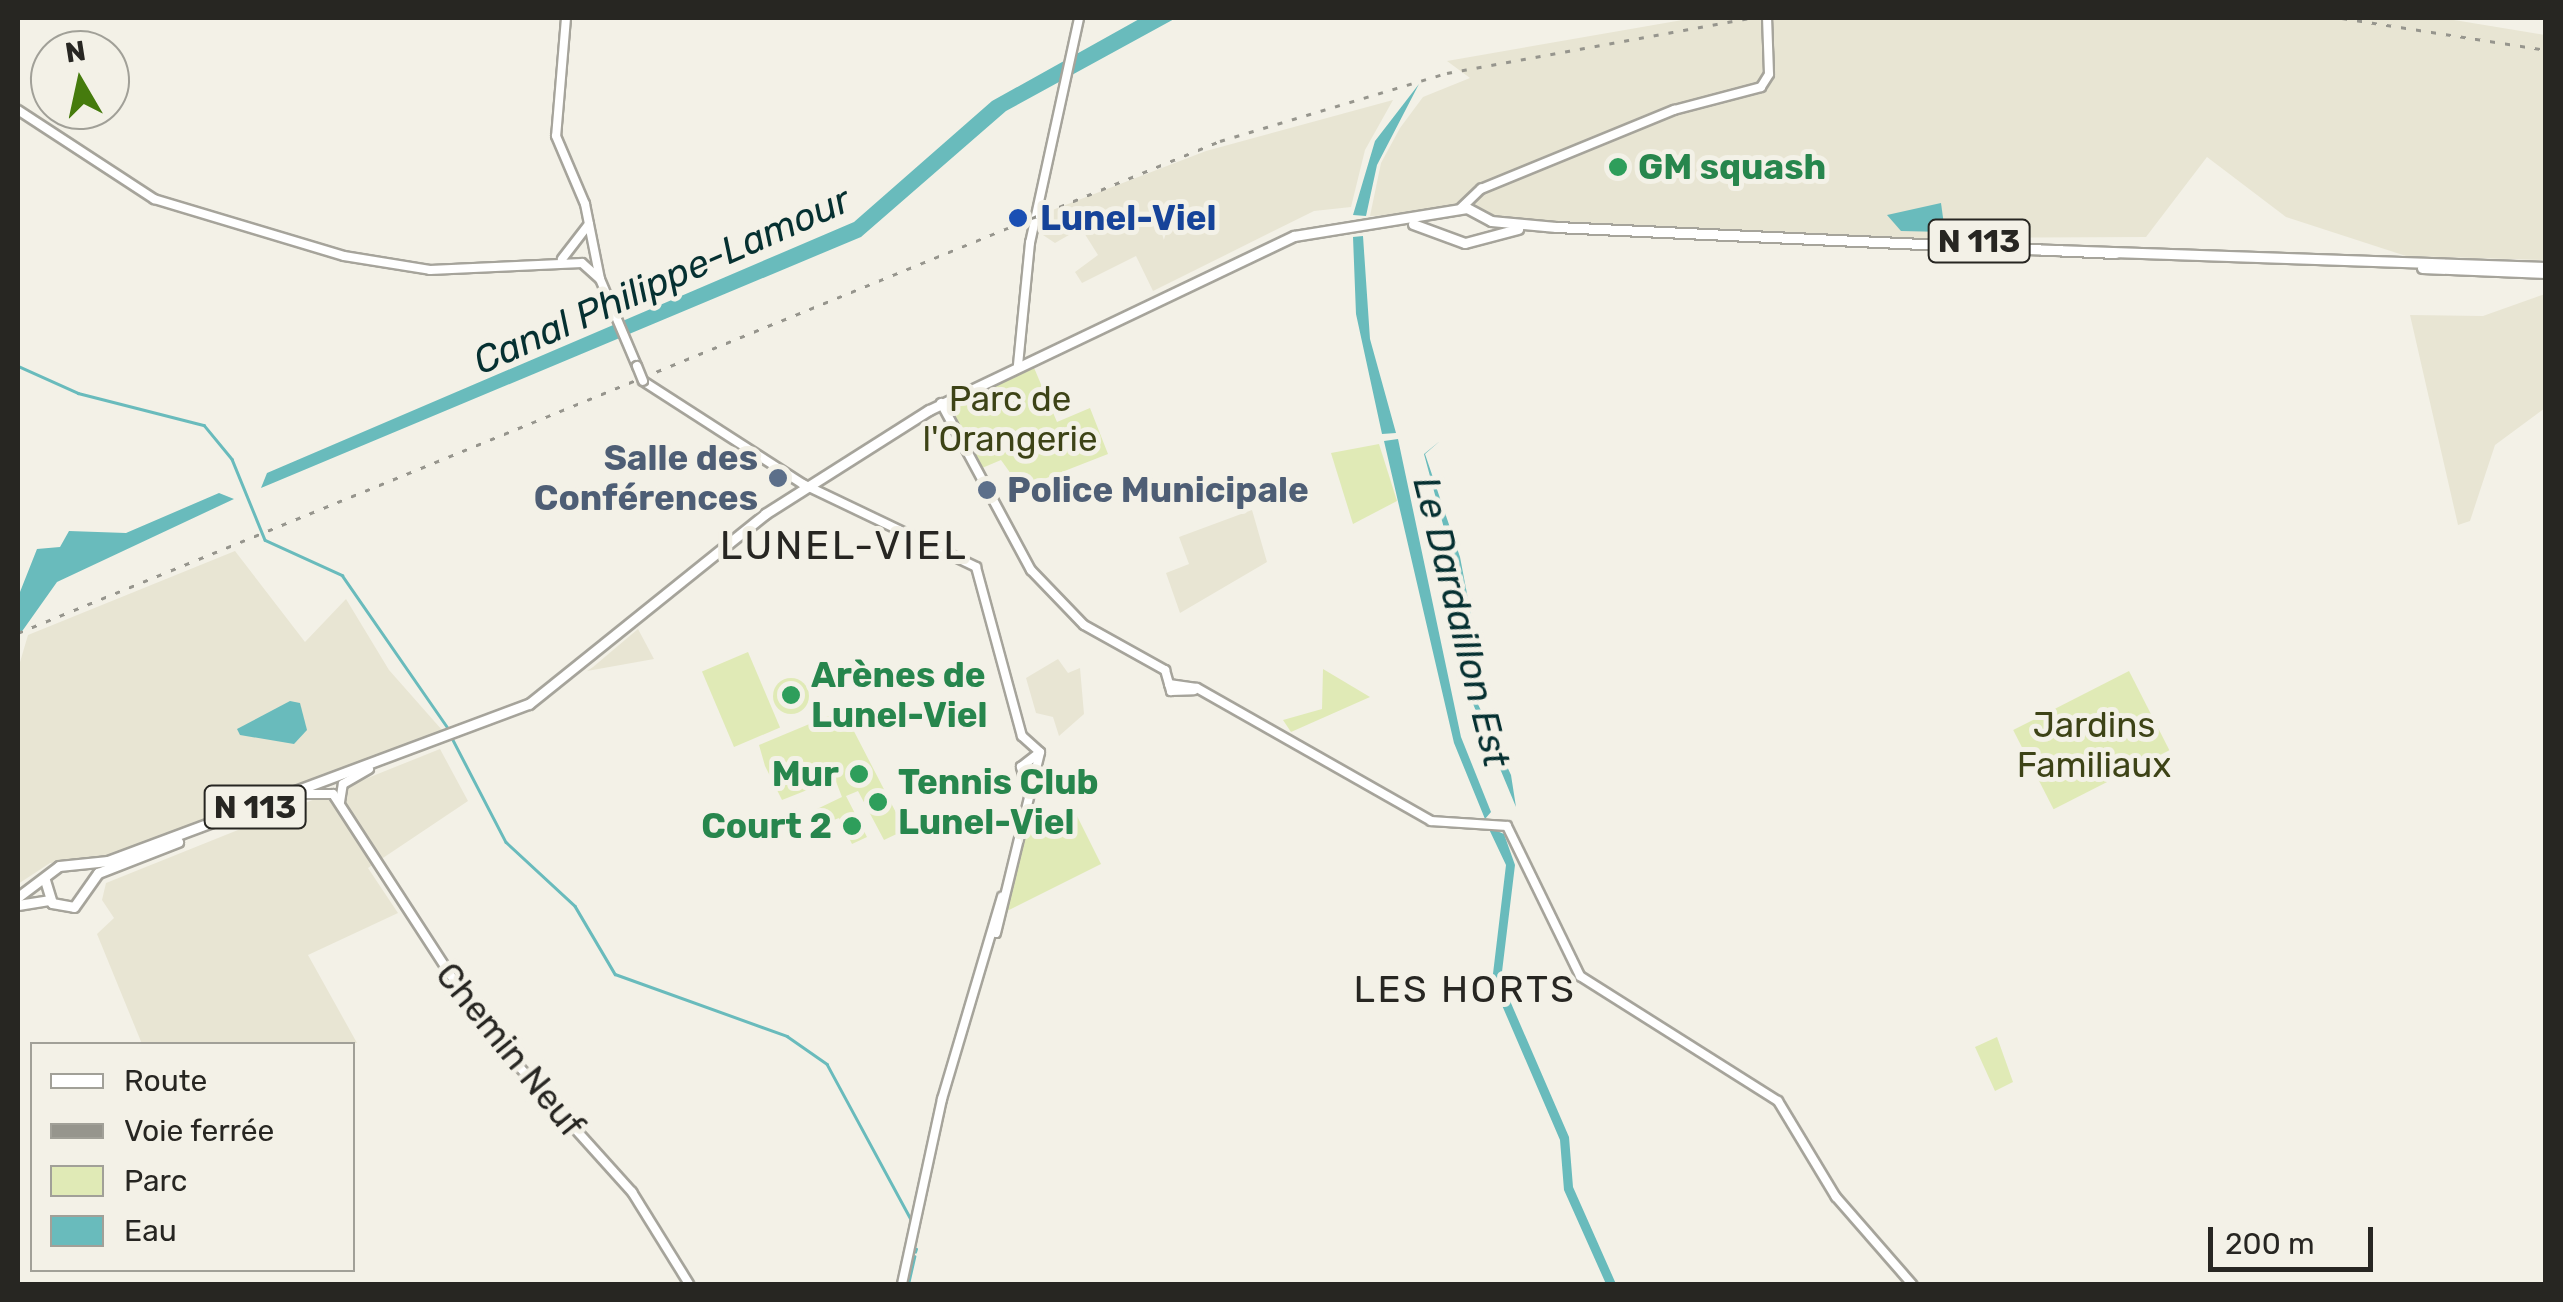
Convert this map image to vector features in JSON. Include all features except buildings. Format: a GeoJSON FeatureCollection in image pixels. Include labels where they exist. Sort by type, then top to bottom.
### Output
{"type":"FeatureCollection","features":[{"type":"Feature","properties":{"kind":"main road"},"geometry":{"type":"LineString","coordinates":[[1461,208],[1478,214],[1478,237],[1461,243],[1449,235],[1450,214],[1461,208]]}},
{"type":"Feature","properties":{"kind":"main road","name":"N 113"},"geometry":{"type":"LineString","coordinates":[[74,866],[458,733],[565,682],[808,486],[941,403],[1238,257],[1350,224],[1450,214]]}},
{"type":"Feature","properties":{"kind":"main road","name":"N 113"},"geometry":{"type":"LineString","coordinates":[[1478,214],[1556,228],[2546,270]]}},
{"type":"Feature","properties":{"kind":"main road","name":"N 113"},"geometry":{"type":"LineString","coordinates":[[1380,222],[1449,235]]}},
{"type":"Feature","properties":{"kind":"main road","name":"N 113"},"geometry":{"type":"LineString","coordinates":[[1478,237],[1556,228]]}},
{"type":"Feature","properties":{"kind":"main road","name":"N 113"},"geometry":{"type":"LineString","coordinates":[[88,888],[104,870],[439,740]]}},
{"type":"Feature","properties":{"kind":"main road"},"geometry":{"type":"LineString","coordinates":[[18,897],[74,866],[88,888],[74,906],[49,900],[18,905]]}},
{"type":"Feature","properties":{"kind":"main road"},"geometry":{"type":"LineString","coordinates":[[46,880],[49,900]]}},
{"type":"Feature","properties":{"kind":"street"},"geometry":{"type":"LineString","coordinates":[[566,18],[556,136],[589,224],[600,279],[644,381],[808,486],[908,527],[974,566],[984,582],[1004,680],[1024,741],[1040,752],[1027,769],[995,926],[941,1108],[902,1284]]}},
{"type":"Feature","properties":{"kind":"street"},"geometry":{"type":"LineString","coordinates":[[1018,365],[1043,196],[1079,18]]}},
{"type":"Feature","properties":{"kind":"street"},"geometry":{"type":"LineString","coordinates":[[1461,208],[1488,186],[1674,110],[1760,87],[1769,74],[1767,18]]}},
{"type":"Feature","properties":{"kind":"street"},"geometry":{"type":"LineString","coordinates":[[18,110],[154,199],[344,256],[430,270],[562,259],[579,262],[596,252]]}},
{"type":"Feature","properties":{"kind":"street"},"geometry":{"type":"LineString","coordinates":[[1478,214],[1488,186]]}},
{"type":"Feature","properties":{"kind":"street"},"geometry":{"type":"LineString","coordinates":[[562,259],[589,224]]}},
{"type":"Feature","properties":{"kind":"street"},"geometry":{"type":"LineString","coordinates":[[572,250],[579,262],[600,279]]}},
{"type":"Feature","properties":{"kind":"street"},"geometry":{"type":"LineString","coordinates":[[941,403],[1014,542],[1081,623],[1162,668],[1170,688],[1198,690],[1274,728],[1410,806],[1456,824],[1496,822],[1516,836],[1580,976],[1764,1090],[1797,1127],[1836,1197],[1912,1284]]}},
{"type":"Feature","properties":{"kind":"street"},"geometry":{"type":"LineString","coordinates":[[341,807],[340,787],[369,769]]}},
{"type":"Feature","properties":{"kind":"street"},"geometry":{"type":"LineString","coordinates":[[304,794],[327,791],[341,807]]}},
{"type":"Feature","properties":{"kind":"street","name":"Chemin Neuf"},"geometry":{"type":"LineString","coordinates":[[341,807],[488,1032],[632,1192],[688,1284]]}},
{"type":"Feature","properties":{"kind":"shaded area"},"geometry":{"type":"Polygon","coordinates":[[[1694,18],[2442,18],[2545,35],[2545,260],[2406,256],[2286,217],[2207,157],[2146,237],[1895,238],[1490,218],[1461,203],[1438,214],[1370,216],[1381,163],[1400,128],[1423,97],[1470,78],[1447,61],[1694,18]]]}},
{"type":"Feature","properties":{"kind":"shaded area"},"geometry":{"type":"Polygon","coordinates":[[[1393,100],[1365,150],[1351,207],[1314,211],[1153,291],[1136,256],[1082,283],[1075,272],[1098,255],[1081,228],[1055,243],[1037,231],[1042,214],[1206,151],[1393,100]]]}},
{"type":"Feature","properties":{"kind":"shaded area"},"geometry":{"type":"Polygon","coordinates":[[[2545,294],[2545,408],[2495,445],[2470,521],[2458,525],[2410,315],[2483,316],[2545,294]]]}},
{"type":"Feature","properties":{"kind":"shaded area"},"geometry":{"type":"Polygon","coordinates":[[[1252,510],[1267,562],[1180,613],[1166,573],[1189,564],[1179,537],[1252,510]]]}},
{"type":"Feature","properties":{"kind":"shaded area"},"geometry":{"type":"Polygon","coordinates":[[[235,551],[305,642],[346,599],[389,670],[442,730],[92,862],[50,863],[18,884],[18,669],[28,635],[235,551]]]}},
{"type":"Feature","properties":{"kind":"shaded area"},"geometry":{"type":"Polygon","coordinates":[[[638,629],[654,659],[587,671],[593,667],[638,629]]]}},
{"type":"Feature","properties":{"kind":"shaded area"},"geometry":{"type":"Polygon","coordinates":[[[1058,659],[1068,673],[1080,668],[1084,714],[1059,736],[1053,717],[1036,713],[1026,678],[1058,659]]]}},
{"type":"Feature","properties":{"kind":"shaded area"},"geometry":{"type":"Polygon","coordinates":[[[440,749],[468,801],[368,868],[398,913],[308,955],[357,1043],[141,1042],[97,934],[114,918],[102,900],[106,883],[440,749]]]}},
{"type":"Feature","properties":{"kind":"green space","name":"Parc de l'Orangerie"},"geometry":{"type":"Polygon","coordinates":[[[1032,363],[1057,422],[1090,408],[1108,454],[1021,488],[1001,460],[975,471],[945,406],[1032,363]]]}},
{"type":"Feature","properties":{"kind":"green space"},"geometry":{"type":"Polygon","coordinates":[[[1379,444],[1397,501],[1353,524],[1331,453],[1379,444]]]}},
{"type":"Feature","properties":{"kind":"green space"},"geometry":{"type":"Polygon","coordinates":[[[748,652],[780,727],[734,747],[702,672],[748,652]]]}},
{"type":"Feature","properties":{"kind":"green space"},"geometry":{"type":"Polygon","coordinates":[[[1323,669],[1370,697],[1291,732],[1283,720],[1322,709],[1323,669]]]}},
{"type":"Feature","properties":{"kind":"green space","name":"Jardins Familiaux"},"geometry":{"type":"Polygon","coordinates":[[[2129,671],[2169,750],[2054,809],[2013,730],[2129,671]]]}},
{"type":"Feature","properties":{"kind":"green space","name":"Arènes de Lunel-Viel"},"geometry":{"type":"Polygon","coordinates":[[[791,678],[804,683],[809,696],[804,709],[791,714],[778,709],[773,696],[778,683],[791,678]]]}},
{"type":"Feature","properties":{"kind":"green space"},"geometry":{"type":"Polygon","coordinates":[[[843,710],[905,830],[884,840],[858,791],[846,796],[867,837],[852,844],[839,818],[823,824],[817,809],[842,797],[835,779],[782,800],[765,766],[759,745],[843,710]]]}},
{"type":"Feature","properties":{"kind":"green space"},"geometry":{"type":"Polygon","coordinates":[[[1073,808],[1101,864],[1005,912],[1023,834],[1073,808]]]}},
{"type":"Feature","properties":{"kind":"green space"},"geometry":{"type":"Polygon","coordinates":[[[1997,1037],[2013,1082],[1995,1091],[1975,1047],[1997,1037]]]}},
{"type":"Feature","properties":{"kind":"water"},"geometry":{"type":"Polygon","coordinates":[[[1141,18],[1176,18],[1006,111],[861,237],[261,488],[267,473],[854,222],[992,101],[1141,18]]]}},
{"type":"Feature","properties":{"kind":"water"},"geometry":{"type":"Polygon","coordinates":[[[1419,84],[1377,165],[1366,216],[1353,215],[1375,141],[1419,84]]]}},
{"type":"Feature","properties":{"kind":"water"},"geometry":{"type":"Polygon","coordinates":[[[1941,203],[1945,232],[1901,231],[1887,215],[1941,203]]]}},
{"type":"Feature","properties":{"kind":"water"},"geometry":{"type":"Polygon","coordinates":[[[1363,236],[1370,339],[1396,433],[1382,434],[1356,314],[1353,237],[1363,236]]]}},
{"type":"Feature","properties":{"kind":"water"},"geometry":{"type":"Polygon","coordinates":[[[1398,439],[1461,737],[1491,812],[1485,819],[1454,743],[1384,441],[1398,439]]]}},
{"type":"Feature","properties":{"kind":"water"},"geometry":{"type":"Polygon","coordinates":[[[1440,441],[1425,454],[1460,557],[1472,620],[1470,687],[1511,775],[1516,807],[1466,687],[1469,621],[1424,454],[1440,441]]]}},
{"type":"Feature","properties":{"kind":"water"},"geometry":{"type":"Polygon","coordinates":[[[219,493],[234,499],[57,582],[18,637],[18,597],[37,549],[60,547],[69,531],[126,533],[219,493]]]}},
{"type":"Feature","properties":{"kind":"water"},"geometry":{"type":"Polygon","coordinates":[[[290,701],[300,703],[307,730],[294,744],[240,735],[237,729],[290,701]]]}},
{"type":"Feature","properties":{"kind":"water"},"geometry":{"type":"Polygon","coordinates":[[[1488,827],[1504,834],[1515,865],[1501,980],[1569,1137],[1573,1187],[1616,1284],[1606,1284],[1564,1190],[1560,1140],[1492,982],[1506,865],[1488,827]]]}},
{"type":"Feature","properties":{"kind":"waterway"},"geometry":{"type":"LineString","coordinates":[[18,366],[78,393],[204,425],[232,459],[265,540],[342,575],[450,731]]}},
{"type":"Feature","properties":{"kind":"waterway"},"geometry":{"type":"LineString","coordinates":[[452,738],[506,842],[575,906],[615,974],[787,1036],[827,1064],[913,1223]]}},
{"type":"Feature","properties":{"kind":"waterway"},"geometry":{"type":"LineString","coordinates":[[908,1284],[914,1257]]}},
{"type":"Feature","properties":{"kind":"railway"},"geometry":{"type":"LineString","coordinates":[[18,633],[1220,141],[1447,73],[1751,18]]}},
{"type":"Feature","properties":{"kind":"railway"},"geometry":{"type":"LineString","coordinates":[[2342,18],[2546,50]]}},
{"type":"Feature","properties":{"kind":"place","name":"GM squash"},"geometry":{"type":"Point","coordinates":[1618,167]}},
{"type":"Feature","properties":{"kind":"place","name":"Lunel-Viel"},"geometry":{"type":"Point","coordinates":[1018,218]}},
{"type":"Feature","properties":{"kind":"place","name":"Salle des Conférences"},"geometry":{"type":"Point","coordinates":[778,478]}},
{"type":"Feature","properties":{"kind":"place","name":"Police Municipale"},"geometry":{"type":"Point","coordinates":[987,490]}},
{"type":"Feature","properties":{"kind":"place","name":"Arènes de Lunel-Viel"},"geometry":{"type":"Point","coordinates":[791,695]}},
{"type":"Feature","properties":{"kind":"place","name":"Mur"},"geometry":{"type":"Point","coordinates":[859,774]}},
{"type":"Feature","properties":{"kind":"place","name":"Tennis Club Lunel-Viel"},"geometry":{"type":"Point","coordinates":[878,802]}},
{"type":"Feature","properties":{"kind":"place","name":"Court 2"},"geometry":{"type":"Point","coordinates":[852,826]}},
{"type":"Feature","properties":{"kind":"district","name":"LUNEL-VIEL"},"geometry":{"type":"Point","coordinates":[844,546]}},
{"type":"Feature","properties":{"kind":"district","name":"LES HORTS"},"geometry":{"type":"Point","coordinates":[1465,990]}},
{"type":"Feature","properties":{"kind":"water label","name":"Canal Philippe-Lamour"},"geometry":{"type":"Point","coordinates":[662,281]}},
{"type":"Feature","properties":{"kind":"water label","name":"Le Dardaillon Est"},"geometry":{"type":"Point","coordinates":[1461,622]}}]}
